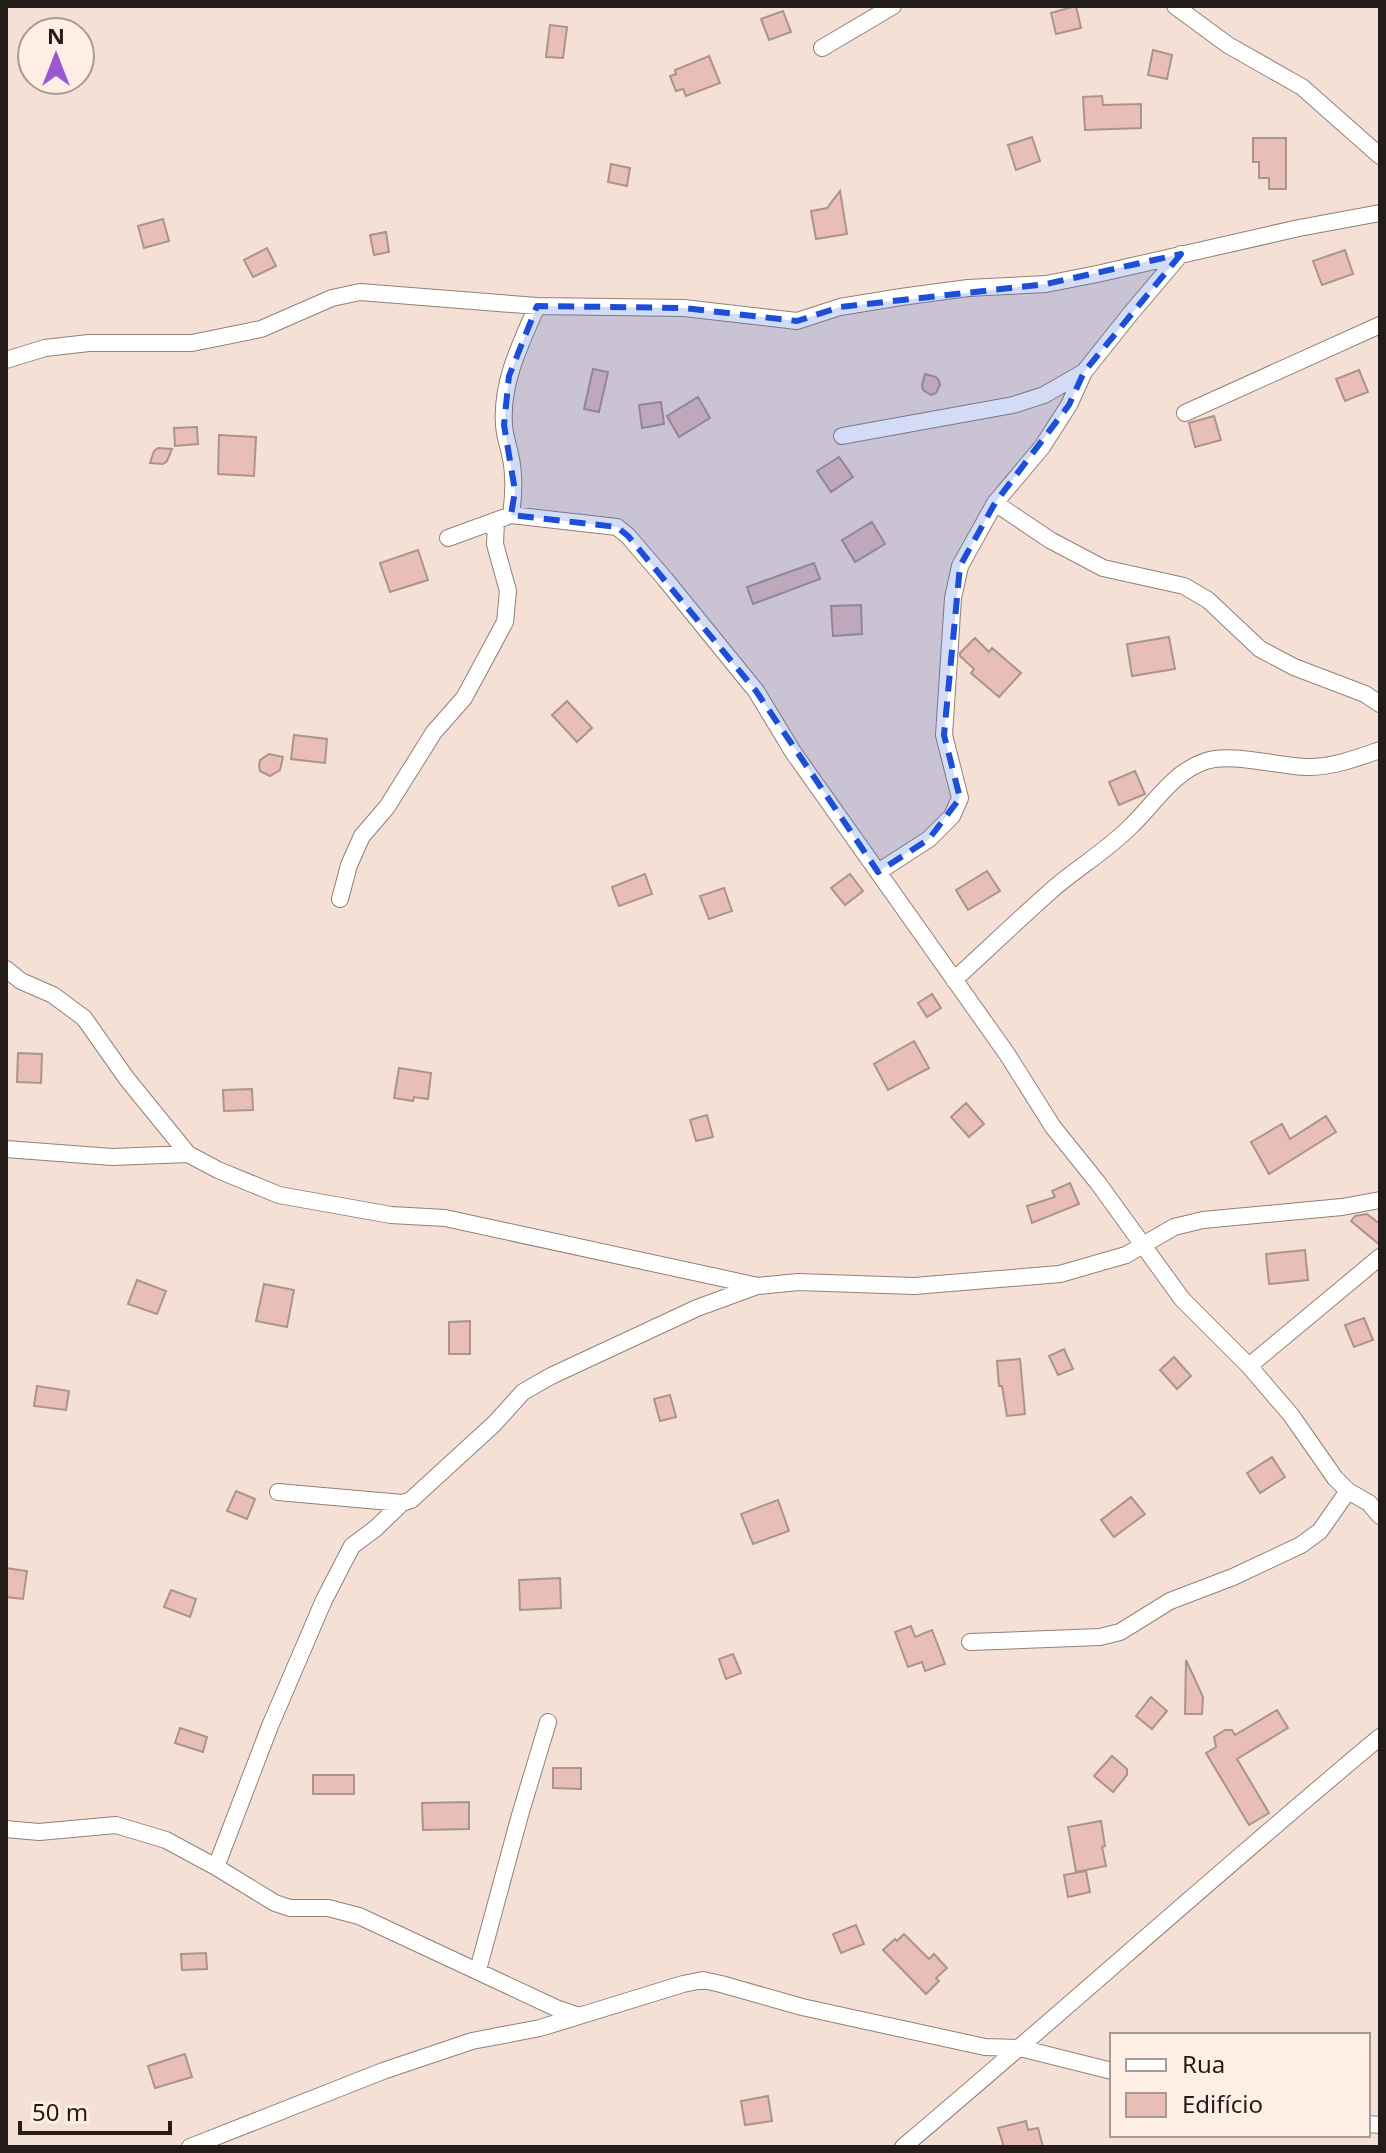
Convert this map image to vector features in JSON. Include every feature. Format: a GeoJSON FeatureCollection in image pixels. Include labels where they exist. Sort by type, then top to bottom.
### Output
{"type":"FeatureCollection","features":[{"type":"Feature","properties":{"kind":"street"},"geometry":{"type":"LineString","coordinates":[[822,48],[893,6]]}},
{"type":"Feature","properties":{"kind":"street"},"geometry":{"type":"LineString","coordinates":[[1175,6],[1228,45],[1302,87],[1380,156]]}},
{"type":"Feature","properties":{"kind":"street"},"geometry":{"type":"LineString","coordinates":[[6,360],[45,348],[89,343],[192,343],[261,329],[332,298],[360,292],[537,306],[684,308],[797,321],[855,304],[968,288],[1046,284],[1380,213]]}},
{"type":"Feature","properties":{"kind":"street"},"geometry":{"type":"LineString","coordinates":[[878,872],[929,839],[952,816],[960,798],[944,735],[953,598],[960,566],[995,503],[1042,447],[1069,405],[1084,372],[1181,254]]}},
{"type":"Feature","properties":{"kind":"street"},"geometry":{"type":"LineString","coordinates":[[340,899],[349,865],[362,836],[387,807],[434,732],[464,698],[505,622],[508,591],[495,544],[515,491],[504,425],[505,404],[509,376],[537,306]]}},
{"type":"Feature","properties":{"kind":"street"},"geometry":{"type":"LineString","coordinates":[[1185,413],[1380,325]]}},
{"type":"Feature","properties":{"kind":"street"},"geometry":{"type":"LineString","coordinates":[[842,436],[1013,405],[1044,395],[1084,372]]}},
{"type":"Feature","properties":{"kind":"street"},"geometry":{"type":"LineString","coordinates":[[995,503],[1050,540],[1103,568],[1184,586],[1208,600],[1260,649],[1294,667],[1365,694],[1380,704]]}},
{"type":"Feature","properties":{"kind":"street"},"geometry":{"type":"LineString","coordinates":[[448,538],[503,518],[617,527],[628,536],[756,691],[793,752],[1007,1054],[1053,1127],[1182,1299],[1249,1366],[1291,1415],[1335,1478],[1348,1491],[1369,1503],[1380,1516]]}},
{"type":"Feature","properties":{"kind":"street"},"geometry":{"type":"LineString","coordinates":[[954,980],[1054,889],[1127,830],[1174,779],[1188,769],[1208,759],[1312,767],[1348,761],[1380,750]]}},
{"type":"Feature","properties":{"kind":"street"},"geometry":{"type":"LineString","coordinates":[[6,969],[21,981],[53,995],[84,1018],[127,1079],[188,1154],[218,1170],[279,1195],[391,1215],[445,1218],[758,1286]]}},
{"type":"Feature","properties":{"kind":"street"},"geometry":{"type":"LineString","coordinates":[[6,1149],[112,1157],[188,1154]]}},
{"type":"Feature","properties":{"kind":"street"},"geometry":{"type":"LineString","coordinates":[[278,1492],[402,1503],[411,1500],[494,1424],[523,1392],[697,1308],[758,1286],[798,1282],[914,1286],[1060,1274],[1126,1255],[1174,1227],[1203,1220],[1342,1207],[1380,1200]]}},
{"type":"Feature","properties":{"kind":"street"},"geometry":{"type":"LineString","coordinates":[[1249,1366],[1380,1257]]}},
{"type":"Feature","properties":{"kind":"street"},"geometry":{"type":"LineString","coordinates":[[970,1642],[1100,1637],[1120,1632],[1170,1601],[1233,1577],[1301,1545],[1320,1531],[1348,1491]]}},
{"type":"Feature","properties":{"kind":"street"},"geometry":{"type":"LineString","coordinates":[[216,1867],[270,1726],[324,1600],[352,1546],[402,1503]]}},
{"type":"Feature","properties":{"kind":"street"},"geometry":{"type":"LineString","coordinates":[[478,1970],[548,1722]]}},
{"type":"Feature","properties":{"kind":"street"},"geometry":{"type":"LineString","coordinates":[[903,2147],[1380,1737]]}},
{"type":"Feature","properties":{"kind":"street"},"geometry":{"type":"LineString","coordinates":[[6,1829],[39,1832],[116,1825],[166,1840],[275,1903],[290,1908],[328,1908],[359,1916],[579,2016]]}},
{"type":"Feature","properties":{"kind":"street"},"geometry":{"type":"LineString","coordinates":[[190,2147],[383,2071],[472,2041],[540,2028],[703,1980],[887,2026],[985,2047],[1020,2048],[1110,2070]]}},
{"type":"Feature","properties":{"kind":"highlighted area"},"geometry":{"type":"Polygon","coordinates":[[[1181,254],[1084,372],[1069,405],[995,503],[960,566],[944,735],[960,798],[929,839],[878,872],[756,691],[628,536],[617,527],[511,515],[515,491],[504,425],[509,376],[537,306],[684,308],[797,321],[840,307],[1046,284],[1181,254]]]}},
{"type":"Feature","properties":{"kind":"building"},"geometry":{"type":"Polygon","coordinates":[[[1076,6],[1081,28],[1056,34],[1051,13],[1076,6]]]}},
{"type":"Feature","properties":{"kind":"building"},"geometry":{"type":"Polygon","coordinates":[[[783,11],[791,32],[769,40],[761,19],[783,11]]]}},
{"type":"Feature","properties":{"kind":"building"},"geometry":{"type":"Polygon","coordinates":[[[550,25],[567,27],[563,58],[546,57],[550,25]]]}},
{"type":"Feature","properties":{"kind":"building"},"geometry":{"type":"Polygon","coordinates":[[[1153,50],[1172,55],[1167,79],[1148,75],[1153,50]]]}},
{"type":"Feature","properties":{"kind":"building"},"geometry":{"type":"Polygon","coordinates":[[[709,56],[720,83],[686,96],[683,89],[676,91],[670,76],[676,74],[675,70],[709,56]]]}},
{"type":"Feature","properties":{"kind":"building"},"geometry":{"type":"Polygon","coordinates":[[[1102,96],[1103,105],[1141,104],[1141,128],[1085,130],[1083,97],[1102,96]]]}},
{"type":"Feature","properties":{"kind":"building"},"geometry":{"type":"Polygon","coordinates":[[[1032,137],[1040,161],[1016,170],[1008,145],[1032,137]]]}},
{"type":"Feature","properties":{"kind":"building"},"geometry":{"type":"Polygon","coordinates":[[[1253,138],[1286,138],[1286,189],[1269,189],[1269,178],[1259,178],[1259,162],[1253,162],[1253,138]]]}},
{"type":"Feature","properties":{"kind":"building"},"geometry":{"type":"Polygon","coordinates":[[[611,164],[630,168],[627,186],[608,182],[611,164]]]}},
{"type":"Feature","properties":{"kind":"building"},"geometry":{"type":"Polygon","coordinates":[[[840,191],[847,234],[816,239],[811,211],[827,208],[840,191]]]}},
{"type":"Feature","properties":{"kind":"building"},"geometry":{"type":"Polygon","coordinates":[[[163,219],[169,241],[144,248],[138,226],[163,219]]]}},
{"type":"Feature","properties":{"kind":"building"},"geometry":{"type":"Polygon","coordinates":[[[386,232],[389,252],[374,255],[370,235],[386,232]]]}},
{"type":"Feature","properties":{"kind":"building"},"geometry":{"type":"Polygon","coordinates":[[[267,248],[276,266],[253,277],[244,260],[267,248]]]}},
{"type":"Feature","properties":{"kind":"building"},"geometry":{"type":"Polygon","coordinates":[[[1345,250],[1353,274],[1322,285],[1313,261],[1345,250]]]}},
{"type":"Feature","properties":{"kind":"building"},"geometry":{"type":"Polygon","coordinates":[[[593,369],[608,372],[599,412],[584,409],[593,369]]]}},
{"type":"Feature","properties":{"kind":"building"},"geometry":{"type":"Polygon","coordinates":[[[1359,370],[1368,392],[1345,401],[1336,379],[1359,370]]]}},
{"type":"Feature","properties":{"kind":"building"},"geometry":{"type":"Polygon","coordinates":[[[925,374],[939,381],[936,393],[931,395],[923,390],[925,374]]]}},
{"type":"Feature","properties":{"kind":"building"},"geometry":{"type":"Polygon","coordinates":[[[698,397],[710,418],[679,437],[667,416],[698,397]]]}},
{"type":"Feature","properties":{"kind":"building"},"geometry":{"type":"Polygon","coordinates":[[[661,402],[664,424],[642,428],[639,405],[661,402]]]}},
{"type":"Feature","properties":{"kind":"building"},"geometry":{"type":"Polygon","coordinates":[[[1214,416],[1221,440],[1195,447],[1189,423],[1214,416]]]}},
{"type":"Feature","properties":{"kind":"building"},"geometry":{"type":"Polygon","coordinates":[[[197,427],[198,444],[175,446],[174,428],[197,427]]]}},
{"type":"Feature","properties":{"kind":"building"},"geometry":{"type":"Polygon","coordinates":[[[219,435],[256,437],[254,476],[218,474],[219,435]]]}},
{"type":"Feature","properties":{"kind":"building"},"geometry":{"type":"Polygon","coordinates":[[[158,448],[172,449],[167,461],[163,464],[150,463],[154,451],[158,448]]]}},
{"type":"Feature","properties":{"kind":"building"},"geometry":{"type":"Polygon","coordinates":[[[839,457],[853,477],[831,492],[817,471],[839,457]]]}},
{"type":"Feature","properties":{"kind":"building"},"geometry":{"type":"Polygon","coordinates":[[[872,522],[885,544],[855,562],[842,540],[872,522]]]}},
{"type":"Feature","properties":{"kind":"building"},"geometry":{"type":"Polygon","coordinates":[[[418,550],[428,580],[390,592],[380,563],[418,550]]]}},
{"type":"Feature","properties":{"kind":"building"},"geometry":{"type":"Polygon","coordinates":[[[814,563],[820,579],[753,604],[747,587],[814,563]]]}},
{"type":"Feature","properties":{"kind":"building"},"geometry":{"type":"Polygon","coordinates":[[[861,605],[862,634],[833,636],[831,606],[861,605]]]}},
{"type":"Feature","properties":{"kind":"building"},"geometry":{"type":"Polygon","coordinates":[[[1169,637],[1175,669],[1132,676],[1127,644],[1169,637]]]}},
{"type":"Feature","properties":{"kind":"building"},"geometry":{"type":"Polygon","coordinates":[[[975,638],[989,652],[992,648],[1021,673],[999,697],[971,673],[974,669],[960,656],[975,638]]]}},
{"type":"Feature","properties":{"kind":"building"},"geometry":{"type":"Polygon","coordinates":[[[567,701],[592,728],[577,742],[552,715],[567,701]]]}},
{"type":"Feature","properties":{"kind":"building"},"geometry":{"type":"Polygon","coordinates":[[[294,735],[327,739],[325,763],[291,759],[294,735]]]}},
{"type":"Feature","properties":{"kind":"building"},"geometry":{"type":"Polygon","coordinates":[[[269,754],[283,757],[280,770],[270,776],[260,771],[259,766],[260,760],[269,754]]]}},
{"type":"Feature","properties":{"kind":"building"},"geometry":{"type":"Polygon","coordinates":[[[1135,771],[1145,794],[1119,805],[1109,782],[1135,771]]]}},
{"type":"Feature","properties":{"kind":"building"},"geometry":{"type":"Polygon","coordinates":[[[987,871],[1000,891],[968,910],[956,890],[987,871]]]}},
{"type":"Feature","properties":{"kind":"building"},"geometry":{"type":"Polygon","coordinates":[[[645,874],[652,894],[619,906],[612,887],[645,874]]]}},
{"type":"Feature","properties":{"kind":"building"},"geometry":{"type":"Polygon","coordinates":[[[850,874],[863,891],[845,905],[831,888],[850,874]]]}},
{"type":"Feature","properties":{"kind":"building"},"geometry":{"type":"Polygon","coordinates":[[[724,888],[732,911],[709,919],[700,896],[724,888]]]}},
{"type":"Feature","properties":{"kind":"building"},"geometry":{"type":"Polygon","coordinates":[[[932,994],[941,1008],[927,1017],[918,1003],[932,994]]]}},
{"type":"Feature","properties":{"kind":"building"},"geometry":{"type":"Polygon","coordinates":[[[914,1041],[929,1068],[888,1090],[874,1064],[914,1041]]]}},
{"type":"Feature","properties":{"kind":"building"},"geometry":{"type":"Polygon","coordinates":[[[18,1053],[42,1054],[41,1083],[17,1082],[18,1053]]]}},
{"type":"Feature","properties":{"kind":"building"},"geometry":{"type":"Polygon","coordinates":[[[399,1068],[431,1073],[428,1099],[414,1097],[413,1101],[394,1098],[399,1068]]]}},
{"type":"Feature","properties":{"kind":"building"},"geometry":{"type":"Polygon","coordinates":[[[252,1089],[253,1110],[224,1111],[223,1090],[252,1089]]]}},
{"type":"Feature","properties":{"kind":"building"},"geometry":{"type":"Polygon","coordinates":[[[966,1103],[984,1124],[969,1137],[951,1117],[966,1103]]]}},
{"type":"Feature","properties":{"kind":"building"},"geometry":{"type":"Polygon","coordinates":[[[707,1115],[713,1137],[696,1141],[690,1120],[707,1115]]]}},
{"type":"Feature","properties":{"kind":"building"},"geometry":{"type":"Polygon","coordinates":[[[1326,1116],[1336,1132],[1269,1174],[1251,1142],[1282,1124],[1290,1139],[1326,1116]]]}},
{"type":"Feature","properties":{"kind":"building"},"geometry":{"type":"Polygon","coordinates":[[[1070,1183],[1079,1204],[1032,1223],[1027,1206],[1055,1197],[1052,1191],[1070,1183]]]}},
{"type":"Feature","properties":{"kind":"building"},"geometry":{"type":"Polygon","coordinates":[[[1367,1214],[1380,1224],[1380,1245],[1351,1221],[1355,1216],[1367,1214]]]}},
{"type":"Feature","properties":{"kind":"building"},"geometry":{"type":"Polygon","coordinates":[[[1305,1250],[1308,1280],[1269,1284],[1266,1254],[1305,1250]]]}},
{"type":"Feature","properties":{"kind":"building"},"geometry":{"type":"Polygon","coordinates":[[[137,1280],[166,1291],[157,1314],[128,1304],[137,1280]]]}},
{"type":"Feature","properties":{"kind":"building"},"geometry":{"type":"Polygon","coordinates":[[[264,1284],[294,1290],[287,1327],[256,1321],[264,1284]]]}},
{"type":"Feature","properties":{"kind":"building"},"geometry":{"type":"Polygon","coordinates":[[[1364,1318],[1373,1340],[1354,1347],[1345,1325],[1364,1318]]]}},
{"type":"Feature","properties":{"kind":"building"},"geometry":{"type":"Polygon","coordinates":[[[470,1321],[470,1354],[449,1354],[449,1322],[470,1321]]]}},
{"type":"Feature","properties":{"kind":"building"},"geometry":{"type":"Polygon","coordinates":[[[1064,1349],[1073,1369],[1058,1375],[1049,1356],[1064,1349]]]}},
{"type":"Feature","properties":{"kind":"building"},"geometry":{"type":"Polygon","coordinates":[[[1174,1357],[1191,1376],[1177,1389],[1160,1370],[1174,1357]]]}},
{"type":"Feature","properties":{"kind":"building"},"geometry":{"type":"Polygon","coordinates":[[[1020,1359],[1025,1414],[1007,1416],[1002,1386],[999,1386],[997,1361],[1020,1359]]]}},
{"type":"Feature","properties":{"kind":"building"},"geometry":{"type":"Polygon","coordinates":[[[37,1386],[69,1391],[66,1410],[34,1406],[37,1386]]]}},
{"type":"Feature","properties":{"kind":"building"},"geometry":{"type":"Polygon","coordinates":[[[670,1395],[676,1417],[660,1421],[654,1399],[670,1395]]]}},
{"type":"Feature","properties":{"kind":"building"},"geometry":{"type":"Polygon","coordinates":[[[1272,1457],[1285,1477],[1260,1493],[1247,1473],[1272,1457]]]}},
{"type":"Feature","properties":{"kind":"building"},"geometry":{"type":"Polygon","coordinates":[[[236,1491],[255,1499],[247,1519],[227,1511],[236,1491]]]}},
{"type":"Feature","properties":{"kind":"building"},"geometry":{"type":"Polygon","coordinates":[[[1131,1497],[1145,1514],[1114,1537],[1101,1520],[1131,1497]]]}},
{"type":"Feature","properties":{"kind":"building"},"geometry":{"type":"Polygon","coordinates":[[[778,1500],[789,1531],[753,1544],[741,1514],[778,1500]]]}},
{"type":"Feature","properties":{"kind":"building"},"geometry":{"type":"Polygon","coordinates":[[[6,1568],[27,1571],[23,1599],[6,1597],[6,1568]]]}},
{"type":"Feature","properties":{"kind":"building"},"geometry":{"type":"Polygon","coordinates":[[[560,1578],[561,1608],[520,1610],[519,1580],[560,1578]]]}},
{"type":"Feature","properties":{"kind":"building"},"geometry":{"type":"Polygon","coordinates":[[[171,1590],[196,1599],[190,1617],[164,1607],[171,1590]]]}},
{"type":"Feature","properties":{"kind":"building"},"geometry":{"type":"Polygon","coordinates":[[[911,1626],[915,1637],[932,1630],[945,1664],[925,1671],[922,1662],[908,1667],[895,1632],[911,1626]]]}},
{"type":"Feature","properties":{"kind":"building"},"geometry":{"type":"Polygon","coordinates":[[[733,1654],[741,1673],[726,1679],[719,1659],[733,1654]]]}},
{"type":"Feature","properties":{"kind":"building"},"geometry":{"type":"Polygon","coordinates":[[[1186,1660],[1203,1697],[1202,1714],[1185,1714],[1186,1660]]]}},
{"type":"Feature","properties":{"kind":"building"},"geometry":{"type":"Polygon","coordinates":[[[1151,1697],[1167,1711],[1152,1729],[1136,1716],[1151,1697]]]}},
{"type":"Feature","properties":{"kind":"building"},"geometry":{"type":"Polygon","coordinates":[[[1277,1710],[1288,1728],[1237,1759],[1269,1813],[1249,1825],[1206,1753],[1216,1747],[1214,1737],[1225,1730],[1232,1730],[1235,1735],[1277,1710]]]}},
{"type":"Feature","properties":{"kind":"building"},"geometry":{"type":"Polygon","coordinates":[[[180,1728],[207,1737],[203,1752],[175,1743],[180,1728]]]}},
{"type":"Feature","properties":{"kind":"building"},"geometry":{"type":"Polygon","coordinates":[[[1112,1756],[1127,1769],[1127,1775],[1113,1792],[1094,1776],[1112,1756]]]}},
{"type":"Feature","properties":{"kind":"building"},"geometry":{"type":"Polygon","coordinates":[[[553,1768],[581,1768],[581,1789],[553,1788],[553,1768]]]}},
{"type":"Feature","properties":{"kind":"building"},"geometry":{"type":"Polygon","coordinates":[[[313,1775],[354,1775],[354,1794],[313,1794],[313,1775]]]}},
{"type":"Feature","properties":{"kind":"building"},"geometry":{"type":"Polygon","coordinates":[[[469,1802],[469,1829],[423,1830],[422,1803],[469,1802]]]}},
{"type":"Feature","properties":{"kind":"building"},"geometry":{"type":"Polygon","coordinates":[[[1101,1821],[1106,1866],[1076,1872],[1068,1827],[1101,1821]]]}},
{"type":"Feature","properties":{"kind":"building"},"geometry":{"type":"Polygon","coordinates":[[[1086,1871],[1090,1892],[1068,1897],[1064,1875],[1086,1871]]]}},
{"type":"Feature","properties":{"kind":"building"},"geometry":{"type":"Polygon","coordinates":[[[856,1925],[864,1944],[841,1953],[833,1934],[856,1925]]]}},
{"type":"Feature","properties":{"kind":"building"},"geometry":{"type":"Polygon","coordinates":[[[904,1934],[929,1959],[934,1954],[947,1968],[926,1994],[883,1950],[904,1934]]]}},
{"type":"Feature","properties":{"kind":"building"},"geometry":{"type":"Polygon","coordinates":[[[206,1953],[207,1969],[182,1970],[181,1954],[206,1953]]]}},
{"type":"Feature","properties":{"kind":"building"},"geometry":{"type":"Polygon","coordinates":[[[185,2054],[192,2077],[155,2088],[148,2066],[185,2054]]]}},
{"type":"Feature","properties":{"kind":"building"},"geometry":{"type":"Polygon","coordinates":[[[768,2096],[772,2121],[745,2125],[741,2101],[768,2096]]]}},
{"type":"Feature","properties":{"kind":"building"},"geometry":{"type":"Polygon","coordinates":[[[1026,2121],[1028,2130],[1038,2128],[1043,2147],[1004,2147],[998,2128],[1026,2121]]]}}]}
